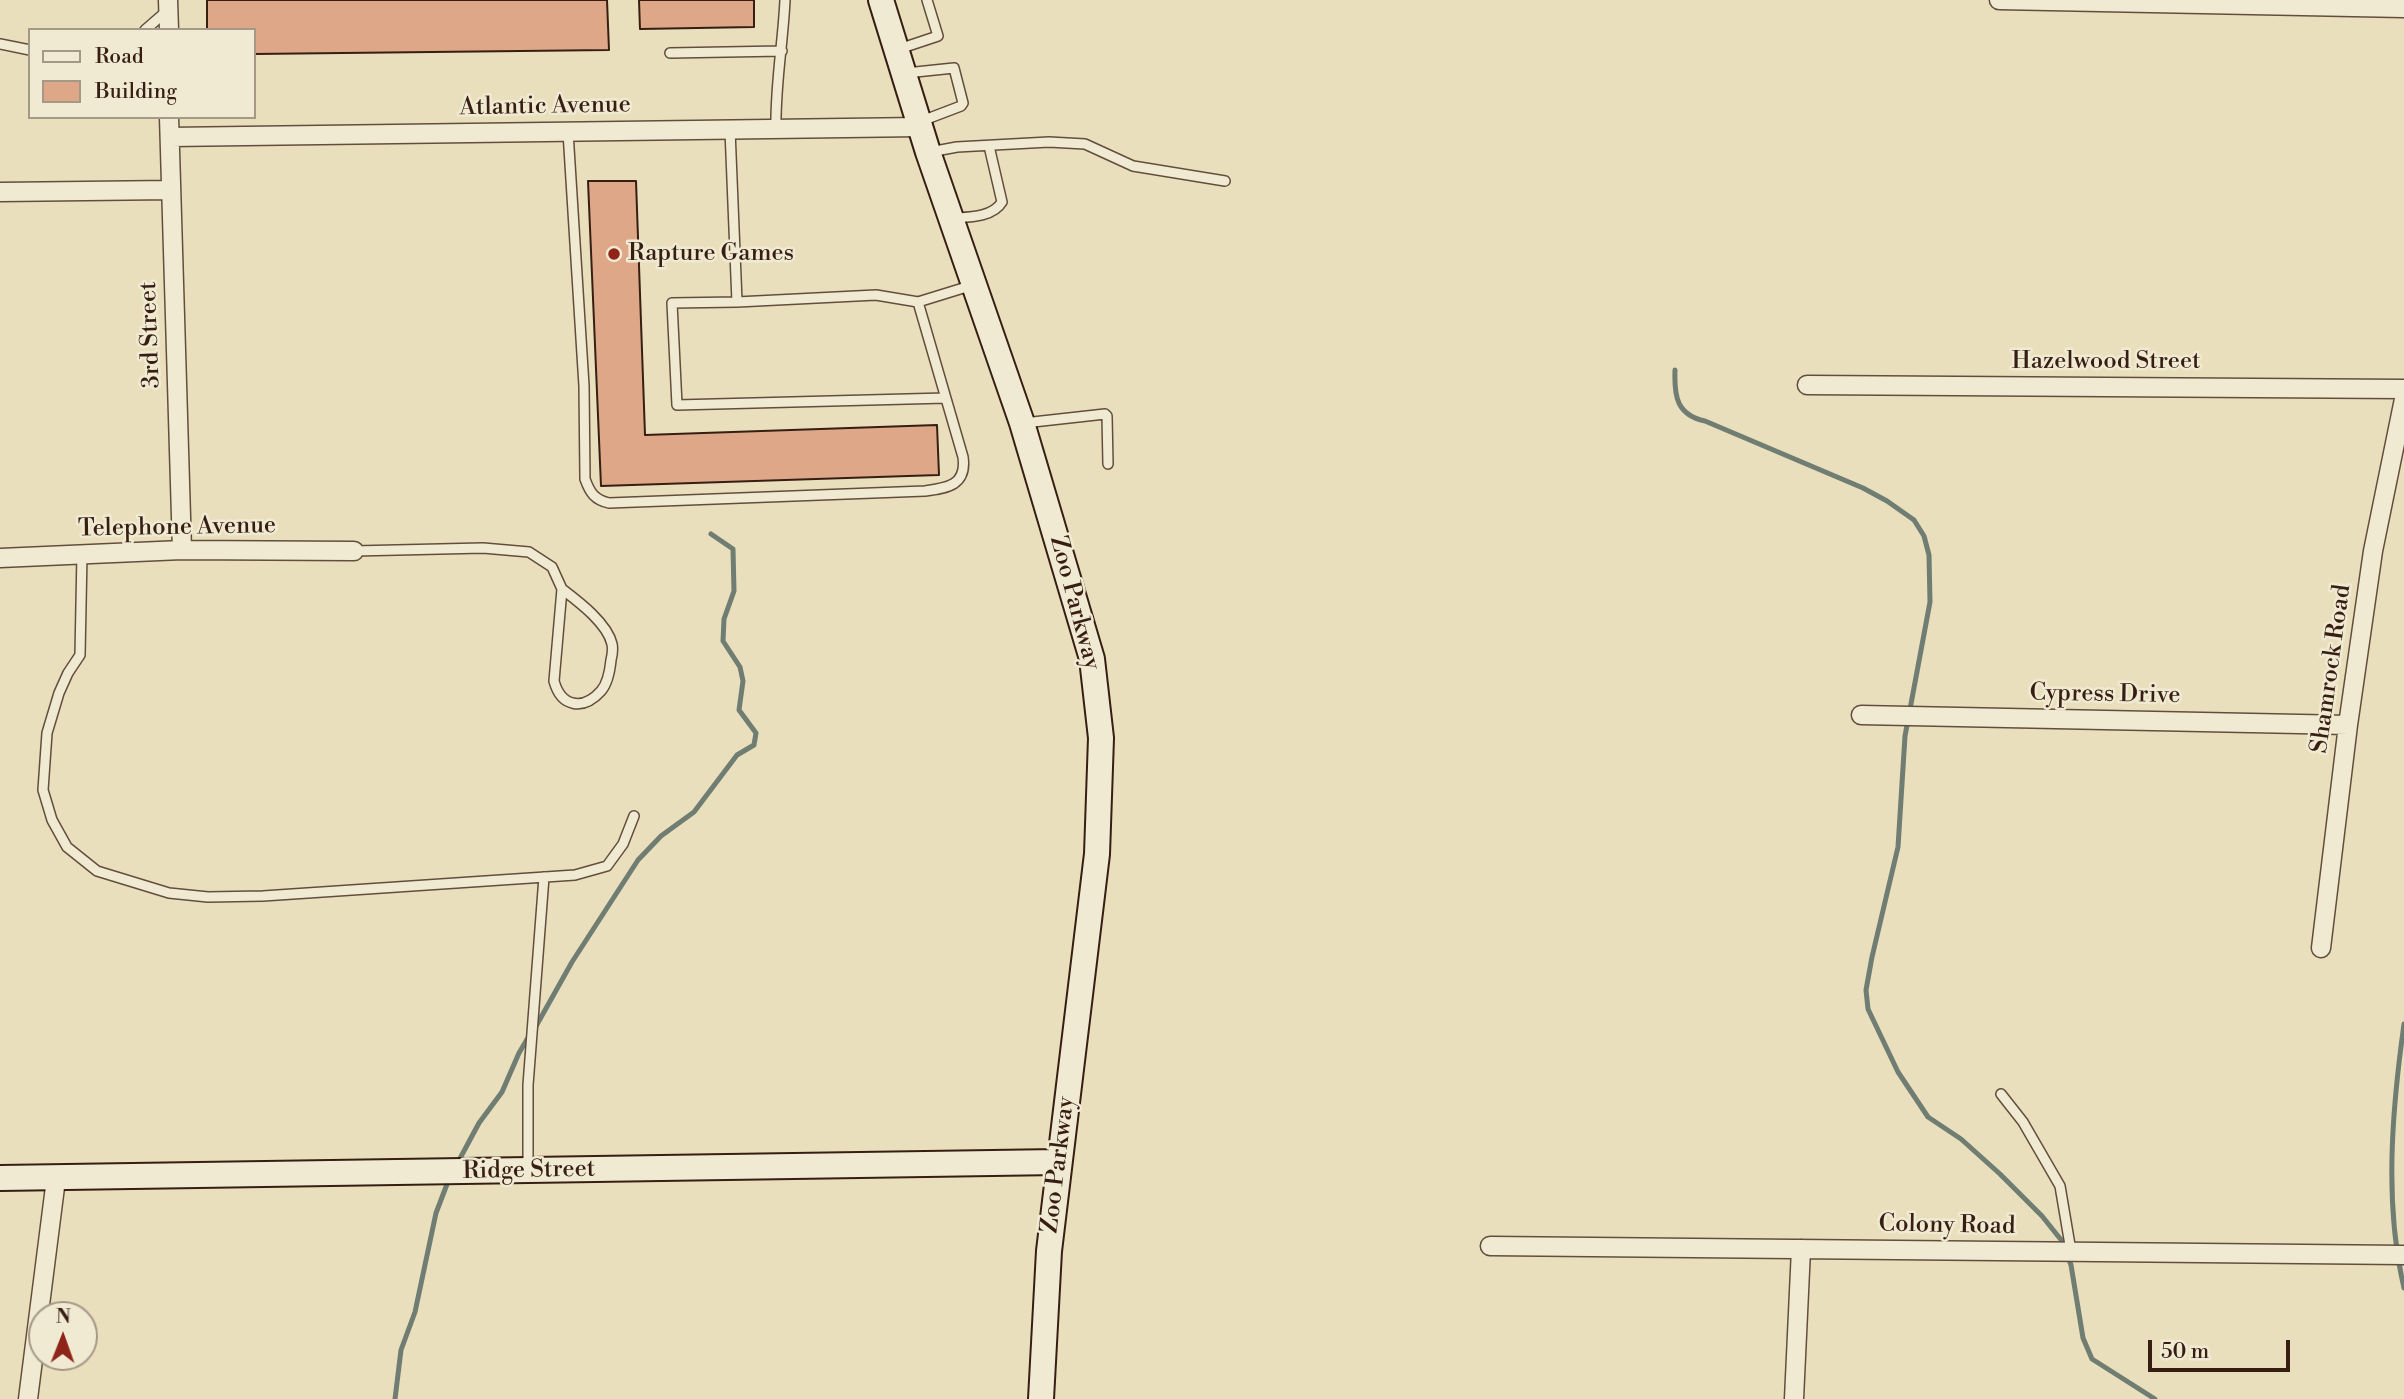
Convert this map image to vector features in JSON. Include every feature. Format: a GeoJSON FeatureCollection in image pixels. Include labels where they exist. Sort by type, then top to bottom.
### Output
{"type":"FeatureCollection","features":[{"type":"Feature","properties":{"kind":"main road","name":"Zoo Parkway"},"geometry":{"type":"LineString","coordinates":[[881,0],[928,152],[1023,424],[1092,659],[1101,738],[1097,854],[1058,1162],[1049,1251],[1041,1399]]}},
{"type":"Feature","properties":{"kind":"main road","name":"Ridge Street"},"geometry":{"type":"LineString","coordinates":[[0,1178],[1058,1162]]}},
{"type":"Feature","properties":{"kind":"street"},"geometry":{"type":"LineString","coordinates":[[1999,0],[2404,8]]}},
{"type":"Feature","properties":{"kind":"street"},"geometry":{"type":"LineString","coordinates":[[168,5],[169,28]]}},
{"type":"Feature","properties":{"kind":"street","name":"3rd Street"},"geometry":{"type":"LineString","coordinates":[[169,119],[182,551]]}},
{"type":"Feature","properties":{"kind":"street","name":"Atlantic Avenue"},"geometry":{"type":"LineString","coordinates":[[170,137],[919,125]]}},
{"type":"Feature","properties":{"kind":"street"},"geometry":{"type":"LineString","coordinates":[[0,192],[170,190]]}},
{"type":"Feature","properties":{"kind":"street","name":"Hazelwood Street"},"geometry":{"type":"LineString","coordinates":[[1807,384],[2404,389]]}},
{"type":"Feature","properties":{"kind":"street","name":"Shamrock Road"},"geometry":{"type":"LineString","coordinates":[[2321,948],[2348,725],[2373,551],[2404,399]]}},
{"type":"Feature","properties":{"kind":"street","name":"Telephone Avenue"},"geometry":{"type":"LineString","coordinates":[[0,558],[182,551],[354,551]]}},
{"type":"Feature","properties":{"kind":"street","name":"Cypress Drive"},"geometry":{"type":"LineString","coordinates":[[1861,715],[2348,725]]}},
{"type":"Feature","properties":{"kind":"street"},"geometry":{"type":"LineString","coordinates":[[28,1399],[56,1178]]}},
{"type":"Feature","properties":{"kind":"street","name":"Colony Road"},"geometry":{"type":"LineString","coordinates":[[1490,1246],[2404,1255]]}},
{"type":"Feature","properties":{"kind":"street"},"geometry":{"type":"LineString","coordinates":[[1794,1399],[1801,1249]]}},
{"type":"Feature","properties":{"kind":"lane"},"geometry":{"type":"LineString","coordinates":[[776,129],[776,93],[785,0]]}},
{"type":"Feature","properties":{"kind":"lane"},"geometry":{"type":"LineString","coordinates":[[901,61],[938,36],[928,0]]}},
{"type":"Feature","properties":{"kind":"lane"},"geometry":{"type":"LineString","coordinates":[[147,28],[168,5]]}},
{"type":"Feature","properties":{"kind":"lane"},"geometry":{"type":"LineString","coordinates":[[0,44],[28,50]]}},
{"type":"Feature","properties":{"kind":"lane"},"geometry":{"type":"LineString","coordinates":[[670,53],[782,51]]}},
{"type":"Feature","properties":{"kind":"lane"},"geometry":{"type":"LineString","coordinates":[[901,61],[954,68],[961,106],[919,125]]}},
{"type":"Feature","properties":{"kind":"lane"},"geometry":{"type":"LineString","coordinates":[[730,130],[737,302]]}},
{"type":"Feature","properties":{"kind":"lane"},"geometry":{"type":"LineString","coordinates":[[568,132],[584,386],[585,479],[597,500],[610,503],[925,491],[955,482],[965,470],[918,302]]}},
{"type":"Feature","properties":{"kind":"lane"},"geometry":{"type":"LineString","coordinates":[[928,152],[957,147],[1049,142],[1085,144],[1133,166],[1225,181]]}},
{"type":"Feature","properties":{"kind":"lane"},"geometry":{"type":"LineString","coordinates":[[952,218],[972,217],[999,208],[1002,202],[989,146]]}},
{"type":"Feature","properties":{"kind":"lane"},"geometry":{"type":"LineString","coordinates":[[946,398],[677,405],[672,303],[876,295],[918,302],[973,285]]}},
{"type":"Feature","properties":{"kind":"lane"},"geometry":{"type":"LineString","coordinates":[[1023,424],[1105,414],[1108,464]]}},
{"type":"Feature","properties":{"kind":"lane"},"geometry":{"type":"LineString","coordinates":[[354,551],[483,548],[529,551],[552,567],[562,589],[595,616],[613,645],[610,671],[602,690],[584,704],[570,703],[558,694],[554,681],[562,589]]}},
{"type":"Feature","properties":{"kind":"lane"},"geometry":{"type":"LineString","coordinates":[[82,554],[79,656],[59,693],[47,733],[43,790],[52,820],[67,847],[97,871],[169,893],[208,897],[263,896],[575,874],[607,866],[623,844],[634,816]]}},
{"type":"Feature","properties":{"kind":"lane"},"geometry":{"type":"LineString","coordinates":[[528,1171],[528,1085],[544,877]]}},
{"type":"Feature","properties":{"kind":"lane"},"geometry":{"type":"LineString","coordinates":[[2001,1094],[2030,1134],[2060,1186],[2071,1251]]}},
{"type":"Feature","properties":{"kind":"building"},"geometry":{"type":"Polygon","coordinates":[[[207,0],[607,0],[609,50],[256,54],[256,28],[207,28],[207,0]]]}},
{"type":"Feature","properties":{"kind":"building"},"geometry":{"type":"Polygon","coordinates":[[[639,0],[754,0],[754,27],[640,29],[639,0]]]}},
{"type":"Feature","properties":{"kind":"building"},"geometry":{"type":"Polygon","coordinates":[[[588,181],[636,181],[645,435],[937,425],[939,475],[601,486],[588,181]]]}},
{"type":"Feature","properties":{"kind":"waterway"},"geometry":{"type":"LineString","coordinates":[[1675,370],[1675,389],[1679,403],[1688,414],[1863,488],[1914,520],[1924,536],[1929,555],[1930,602],[1905,736],[1898,847],[1872,957],[1866,990],[1868,1009],[1898,1072],[1928,1117],[1961,1139],[2000,1174],[2042,1216],[2062,1241],[2071,1265],[2083,1338],[2092,1359],[2155,1399]]}},
{"type":"Feature","properties":{"kind":"waterway"},"geometry":{"type":"LineString","coordinates":[[535,1028],[572,962],[638,860],[661,836],[694,812],[737,755],[754,745],[756,733],[739,710],[743,681],[740,667],[723,641],[724,619],[734,591],[733,549],[711,534]]}},
{"type":"Feature","properties":{"kind":"waterway"},"geometry":{"type":"LineString","coordinates":[[2404,1024],[2392,1156],[2394,1223],[2404,1288]]}},
{"type":"Feature","properties":{"kind":"waterway"},"geometry":{"type":"LineString","coordinates":[[457,1164],[479,1123],[502,1092],[529,1036]]}},
{"type":"Feature","properties":{"kind":"waterway"},"geometry":{"type":"LineString","coordinates":[[395,1399],[401,1350],[415,1312],[436,1213],[449,1179]]}},
{"type":"Feature","properties":{"kind":"place","name":"Rapture Games"},"geometry":{"type":"Point","coordinates":[614,254]}}]}
